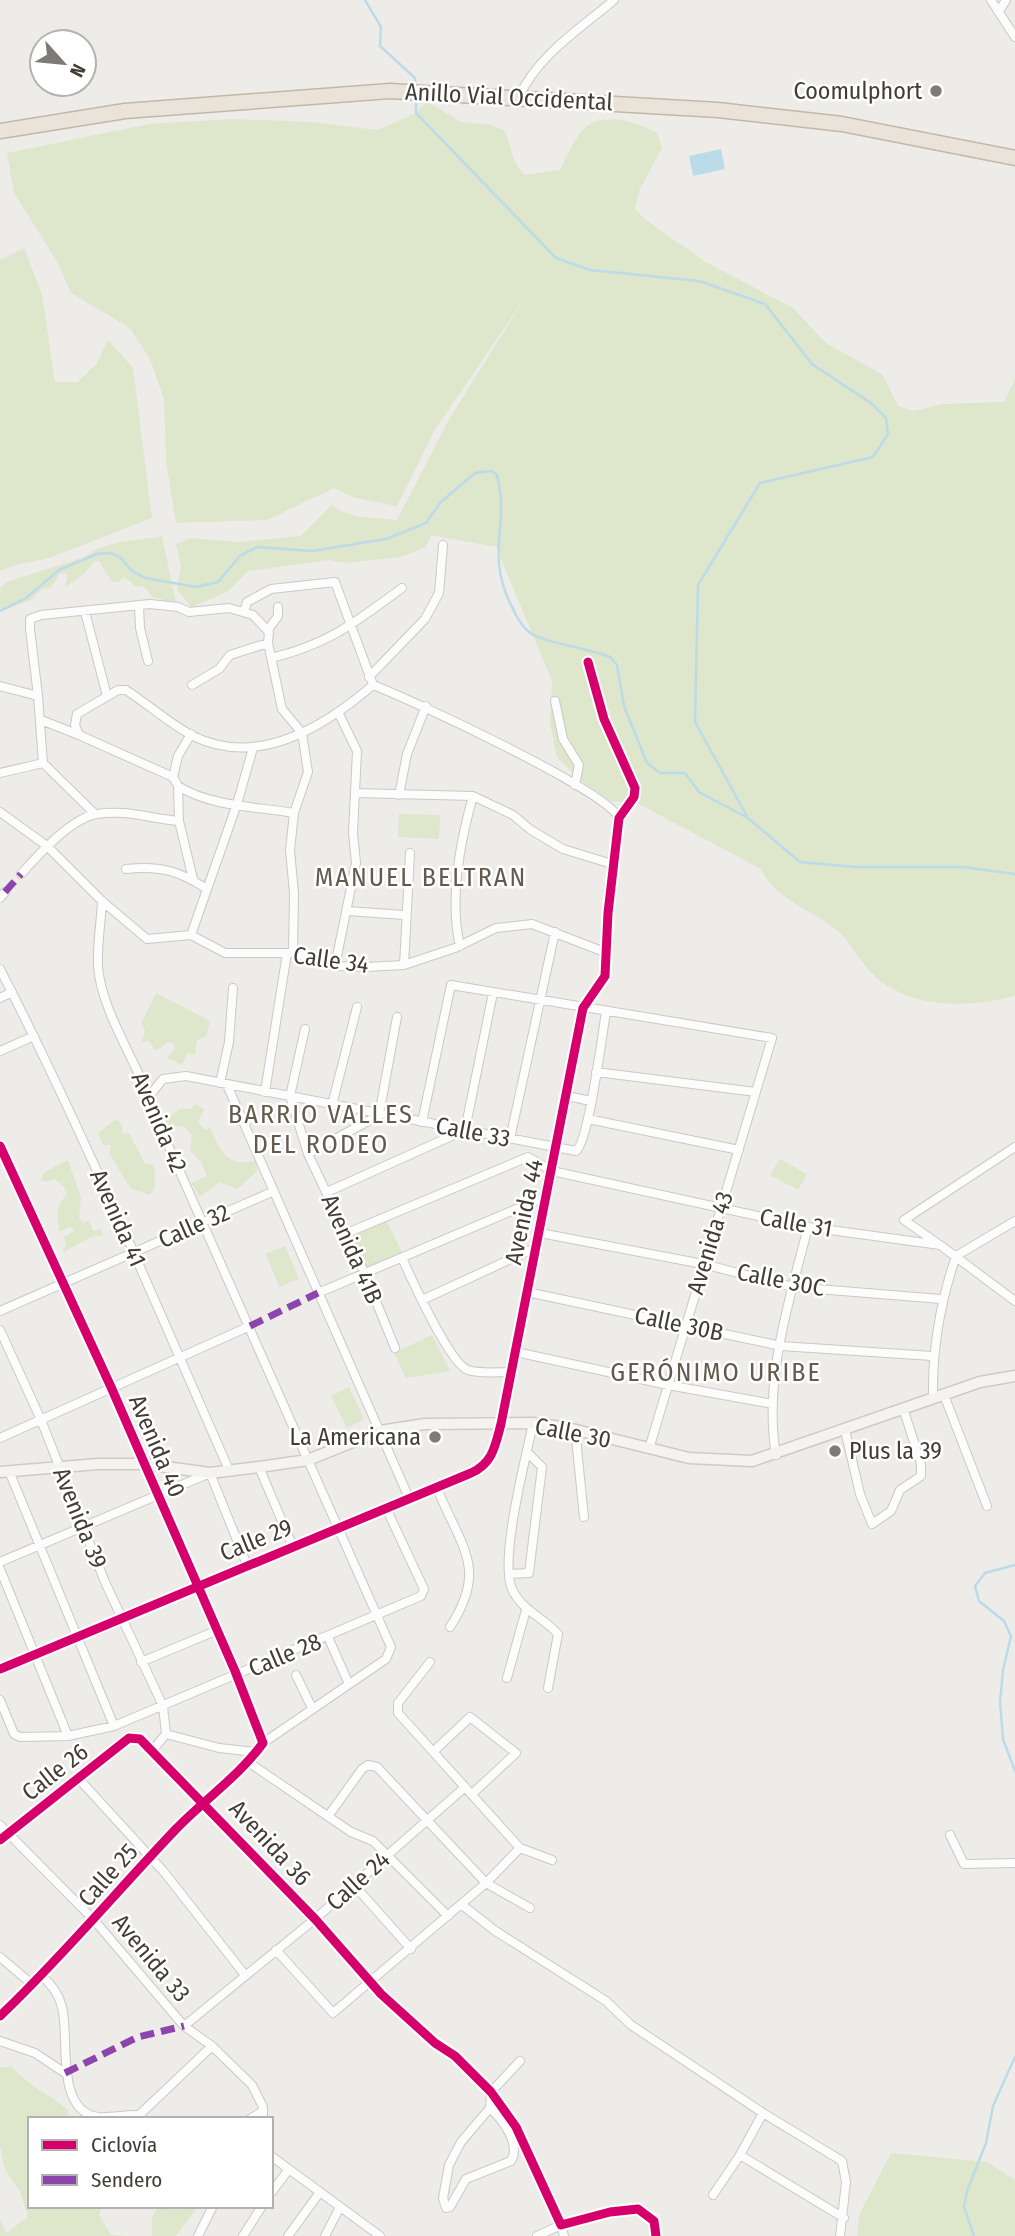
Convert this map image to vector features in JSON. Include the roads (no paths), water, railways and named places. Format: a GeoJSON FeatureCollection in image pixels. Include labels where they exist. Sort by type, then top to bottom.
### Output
{"type":"FeatureCollection","features":[{"type":"Feature","properties":{"kind":"highway","name":"Anillo Vial Occidental"},"geometry":{"type":"LineString","coordinates":[[0,131],[125,111],[390,91],[719,110],[842,124],[1015,158]]}},
{"type":"Feature","properties":{"kind":"main road","name":"Calle 30"},"geometry":{"type":"LineString","coordinates":[[4,1471],[60,1466],[144,1464],[210,1473],[259,1468],[308,1460],[380,1431],[425,1424],[533,1423],[575,1429],[649,1449],[722,1461],[752,1461],[776,1455],[980,1382],[1015,1376]]}},
{"type":"Feature","properties":{"kind":"street"},"geometry":{"type":"LineString","coordinates":[[519,97],[524,86],[549,55],[614,0]]}},
{"type":"Feature","properties":{"kind":"street"},"geometry":{"type":"LineString","coordinates":[[991,0],[1015,37]]}},
{"type":"Feature","properties":{"kind":"street"},"geometry":{"type":"LineString","coordinates":[[999,12],[1006,0]]}},
{"type":"Feature","properties":{"kind":"street"},"geometry":{"type":"LineString","coordinates":[[79,735],[75,725],[77,714],[118,690],[126,690],[191,734],[233,750],[253,748],[302,733],[339,714],[425,619],[439,593],[443,545]]}},
{"type":"Feature","properties":{"kind":"street"},"geometry":{"type":"LineString","coordinates":[[244,611],[247,602],[271,589],[330,580],[338,585],[371,681],[426,706],[576,785],[610,805],[619,818]]}},
{"type":"Feature","properties":{"kind":"street"},"geometry":{"type":"LineString","coordinates":[[271,658],[308,649],[351,625],[402,587]]}},
{"type":"Feature","properties":{"kind":"street"},"geometry":{"type":"LineString","coordinates":[[95,814],[43,763],[30,619],[60,612],[162,604],[189,612],[218,608],[244,611],[253,615],[268,630]]}},
{"type":"Feature","properties":{"kind":"street"},"geometry":{"type":"LineString","coordinates":[[139,606],[140,628],[148,661]]}},
{"type":"Feature","properties":{"kind":"street"},"geometry":{"type":"LineString","coordinates":[[265,1092],[290,953],[294,893],[290,850],[294,813],[308,772],[302,733],[282,709],[268,643],[268,630],[278,616],[278,607]]}},
{"type":"Feature","properties":{"kind":"street"},"geometry":{"type":"LineString","coordinates":[[85,612],[107,696]]}},
{"type":"Feature","properties":{"kind":"street"},"geometry":{"type":"LineString","coordinates":[[192,685],[219,669],[230,655],[268,643]]}},
{"type":"Feature","properties":{"kind":"street"},"geometry":{"type":"LineString","coordinates":[[583,1008],[605,976],[612,864],[619,818],[634,797],[635,788],[604,719],[588,662]]}},
{"type":"Feature","properties":{"kind":"street"},"geometry":{"type":"LineString","coordinates":[[0,686],[38,696]]}},
{"type":"Feature","properties":{"kind":"street"},"geometry":{"type":"LineString","coordinates":[[555,701],[564,739],[579,765],[576,785]]}},
{"type":"Feature","properties":{"kind":"street"},"geometry":{"type":"LineString","coordinates":[[399,795],[407,754],[426,706]]}},
{"type":"Feature","properties":{"kind":"street"},"geometry":{"type":"LineString","coordinates":[[335,965],[356,863],[353,833],[357,751],[339,714]]}},
{"type":"Feature","properties":{"kind":"street"},"geometry":{"type":"LineString","coordinates":[[41,720],[173,777],[178,786],[187,792],[237,804],[294,813]]}},
{"type":"Feature","properties":{"kind":"street"},"geometry":{"type":"LineString","coordinates":[[173,777],[178,756],[191,734]]}},
{"type":"Feature","properties":{"kind":"street"},"geometry":{"type":"LineString","coordinates":[[0,812],[47,846],[102,901],[147,939],[191,935],[237,804],[253,748]]}},
{"type":"Feature","properties":{"kind":"street"},"geometry":{"type":"LineString","coordinates":[[0,773],[43,763]]}},
{"type":"Feature","properties":{"kind":"street"},"geometry":{"type":"LineString","coordinates":[[178,786],[179,821],[193,880]]}},
{"type":"Feature","properties":{"kind":"street"},"geometry":{"type":"LineString","coordinates":[[355,793],[473,796],[513,815],[531,830],[563,849],[612,864]]}},
{"type":"Feature","properties":{"kind":"street"},"geometry":{"type":"LineString","coordinates":[[460,946],[455,924],[463,831],[473,796]]}},
{"type":"Feature","properties":{"kind":"street"},"geometry":{"type":"LineString","coordinates":[[21,874],[47,846],[95,814],[131,814],[179,821]]}},
{"type":"Feature","properties":{"kind":"street"},"geometry":{"type":"LineString","coordinates":[[404,965],[404,915],[410,853]]}},
{"type":"Feature","properties":{"kind":"street"},"geometry":{"type":"LineString","coordinates":[[126,869],[159,866],[183,873],[207,889]]}},
{"type":"Feature","properties":{"kind":"street","name":"Avenida 42"},"geometry":{"type":"LineString","coordinates":[[102,901],[98,967],[114,1020],[150,1095],[156,1118],[308,1460]]}},
{"type":"Feature","properties":{"kind":"street"},"geometry":{"type":"LineString","coordinates":[[347,911],[404,915]]}},
{"type":"Feature","properties":{"kind":"street","name":"Calle 34"},"geometry":{"type":"LineString","coordinates":[[191,935],[225,953],[290,953],[335,965],[404,965],[460,946],[496,928],[532,924],[607,953]]}},
{"type":"Feature","properties":{"kind":"street"},"geometry":{"type":"LineString","coordinates":[[510,1139],[555,932]]}},
{"type":"Feature","properties":{"kind":"street","name":"Avenida 41"},"geometry":{"type":"LineString","coordinates":[[0,969],[134,1252],[229,1470]]}},
{"type":"Feature","properties":{"kind":"street"},"geometry":{"type":"LineString","coordinates":[[422,1122],[451,985],[606,1012],[588,1119],[580,1148],[576,1151],[556,1148]]}},
{"type":"Feature","properties":{"kind":"street"},"geometry":{"type":"LineString","coordinates":[[233,988],[223,1084],[274,1191],[409,1498]]}},
{"type":"Feature","properties":{"kind":"street"},"geometry":{"type":"LineString","coordinates":[[0,998],[12,992]]}},
{"type":"Feature","properties":{"kind":"street"},"geometry":{"type":"LineString","coordinates":[[327,1192],[465,1130],[493,993]]}},
{"type":"Feature","properties":{"kind":"street"},"geometry":{"type":"LineString","coordinates":[[332,1105],[357,1007]]}},
{"type":"Feature","properties":{"kind":"street","name":"Avenida 44"},"geometry":{"type":"LineString","coordinates":[[501,1424],[583,1008]]}},
{"type":"Feature","properties":{"kind":"street","name":"Avenida 43"},"geometry":{"type":"LineString","coordinates":[[606,1012],[772,1038],[649,1449]]}},
{"type":"Feature","properties":{"kind":"street"},"geometry":{"type":"LineString","coordinates":[[308,1154],[379,1115],[397,1017]]}},
{"type":"Feature","properties":{"kind":"street","name":"Avenida 41B"},"geometry":{"type":"LineString","coordinates":[[305,1029],[290,1096],[308,1154],[365,1274],[395,1348]]}},
{"type":"Feature","properties":{"kind":"street"},"geometry":{"type":"LineString","coordinates":[[0,1051],[34,1036]]}},
{"type":"Feature","properties":{"kind":"street"},"geometry":{"type":"LineString","coordinates":[[596,1072],[756,1092]]}},
{"type":"Feature","properties":{"kind":"street","name":"Calle 33"},"geometry":{"type":"LineString","coordinates":[[150,1095],[159,1082],[169,1077],[223,1084],[556,1148]]}},
{"type":"Feature","properties":{"kind":"street"},"geometry":{"type":"LineString","coordinates":[[567,1096],[591,1101]]}},
{"type":"Feature","properties":{"kind":"street"},"geometry":{"type":"LineString","coordinates":[[588,1119],[738,1150]]}},
{"type":"Feature","properties":{"kind":"street","name":"Avenida 40"},"geometry":{"type":"LineString","coordinates":[[0,1146],[111,1387],[218,1630],[263,1743]]}},
{"type":"Feature","properties":{"kind":"street"},"geometry":{"type":"LineString","coordinates":[[940,1245],[904,1220],[1015,1147]]}},
{"type":"Feature","properties":{"kind":"street","name":"Calle 31"},"geometry":{"type":"LineString","coordinates":[[346,1233],[528,1157],[552,1171],[719,1208],[808,1227],[940,1245],[1015,1301]]}},
{"type":"Feature","properties":{"kind":"street","name":"Calle 32"},"geometry":{"type":"LineString","coordinates":[[0,1311],[274,1191]]}},
{"type":"Feature","properties":{"kind":"street"},"geometry":{"type":"LineString","coordinates":[[318,1293],[547,1196]]}},
{"type":"Feature","properties":{"kind":"street"},"geometry":{"type":"LineString","coordinates":[[987,1506],[938,1396],[932,1356],[941,1299],[956,1255],[1015,1221]]}},
{"type":"Feature","properties":{"kind":"street"},"geometry":{"type":"LineString","coordinates":[[776,1455],[773,1404],[781,1346],[808,1227]]}},
{"type":"Feature","properties":{"kind":"street","name":"Calle 30C"},"geometry":{"type":"LineString","coordinates":[[540,1233],[703,1264],[793,1287],[941,1299]]}},
{"type":"Feature","properties":{"kind":"street"},"geometry":{"type":"LineString","coordinates":[[422,1300],[537,1247]]}},
{"type":"Feature","properties":{"kind":"street"},"geometry":{"type":"LineString","coordinates":[[402,1258],[436,1331],[462,1366],[471,1370],[512,1372]]}},
{"type":"Feature","properties":{"kind":"street","name":"Calle 30B"},"geometry":{"type":"LineString","coordinates":[[527,1292],[781,1346],[932,1356]]}},
{"type":"Feature","properties":{"kind":"street"},"geometry":{"type":"LineString","coordinates":[[0,1438],[250,1326]]}},
{"type":"Feature","properties":{"kind":"street","name":"Avenida 39"},"geometry":{"type":"LineString","coordinates":[[0,1330],[41,1420],[121,1617],[163,1706]]}},
{"type":"Feature","properties":{"kind":"street"},"geometry":{"type":"LineString","coordinates":[[516,1352],[668,1385],[773,1404]]}},
{"type":"Feature","properties":{"kind":"street"},"geometry":{"type":"LineString","coordinates":[[845,1430],[860,1494],[872,1524],[891,1511],[900,1490],[921,1476],[921,1464],[903,1408]]}},
{"type":"Feature","properties":{"kind":"street"},"geometry":{"type":"LineString","coordinates":[[533,1423],[512,1533],[509,1574],[511,1586],[526,1610],[558,1634],[548,1688]]}},
{"type":"Feature","properties":{"kind":"street","name":"Calle 29"},"geometry":{"type":"LineString","coordinates":[[0,1669],[485,1467],[492,1457],[501,1424]]}},
{"type":"Feature","properties":{"kind":"street"},"geometry":{"type":"LineString","coordinates":[[575,1429],[584,1517]]}},
{"type":"Feature","properties":{"kind":"street"},"geometry":{"type":"LineString","coordinates":[[509,1574],[526,1575],[530,1572],[536,1537],[542,1467],[527,1452]]}},
{"type":"Feature","properties":{"kind":"street"},"geometry":{"type":"LineString","coordinates":[[308,1460],[391,1647],[386,1659],[348,1682],[263,1743],[248,1762],[351,1832],[373,1841],[448,1916]]}},
{"type":"Feature","properties":{"kind":"street"},"geometry":{"type":"LineString","coordinates":[[259,1468],[293,1547]]}},
{"type":"Feature","properties":{"kind":"street"},"geometry":{"type":"LineString","coordinates":[[4,1471],[114,1726]]}},
{"type":"Feature","properties":{"kind":"street"},"geometry":{"type":"LineString","coordinates":[[210,1473],[247,1565]]}},
{"type":"Feature","properties":{"kind":"street","name":"Calle 30"},"geometry":{"type":"LineString","coordinates":[[0,1562],[210,1473]]}},
{"type":"Feature","properties":{"kind":"street"},"geometry":{"type":"LineString","coordinates":[[437,1488],[472,1574],[465,1605],[450,1627]]}},
{"type":"Feature","properties":{"kind":"street","name":"Calle 28"},"geometry":{"type":"LineString","coordinates":[[0,1700],[14,1734],[20,1737],[68,1736],[114,1726],[379,1617],[422,1596],[424,1589],[386,1508]]}},
{"type":"Feature","properties":{"kind":"street"},"geometry":{"type":"LineString","coordinates":[[0,1569],[68,1736]]}},
{"type":"Feature","properties":{"kind":"street"},"geometry":{"type":"LineString","coordinates":[[507,1678],[526,1610]]}},
{"type":"Feature","properties":{"kind":"street"},"geometry":{"type":"LineString","coordinates":[[141,1662],[218,1630]]}},
{"type":"Feature","properties":{"kind":"street"},"geometry":{"type":"LineString","coordinates":[[328,1637],[348,1682]]}},
{"type":"Feature","properties":{"kind":"street"},"geometry":{"type":"LineString","coordinates":[[430,1662],[396,1707],[398,1713],[520,1847],[552,1860]]}},
{"type":"Feature","properties":{"kind":"street"},"geometry":{"type":"LineString","coordinates":[[296,1675],[315,1706]]}},
{"type":"Feature","properties":{"kind":"street"},"geometry":{"type":"LineString","coordinates":[[152,1751],[166,1734],[163,1706]]}},
{"type":"Feature","properties":{"kind":"street"},"geometry":{"type":"LineString","coordinates":[[434,1751],[470,1717],[516,1753],[472,1794]]}},
{"type":"Feature","properties":{"kind":"street"},"geometry":{"type":"LineString","coordinates":[[166,1734],[219,1748],[256,1752]]}},
{"type":"Feature","properties":{"kind":"street","name":"Avenida 36"},"geometry":{"type":"LineString","coordinates":[[135,1737],[203,1801],[315,1919],[371,1984],[435,2043],[455,2056],[491,2092],[516,2127],[564,2236]]}},
{"type":"Feature","properties":{"kind":"street","name":"Calle 26"},"geometry":{"type":"LineString","coordinates":[[4,1837],[129,1738],[135,1737]]}},
{"type":"Feature","properties":{"kind":"street","name":"Calle 25"},"geometry":{"type":"LineString","coordinates":[[0,2016],[42,1976],[203,1801],[248,1762]]}},
{"type":"Feature","properties":{"kind":"street"},"geometry":{"type":"LineString","coordinates":[[329,1815],[362,1769],[372,1765],[486,1883],[530,1908]]}},
{"type":"Feature","properties":{"kind":"street"},"geometry":{"type":"LineString","coordinates":[[78,1778],[150,1856],[245,1975]]}},
{"type":"Feature","properties":{"kind":"street","name":"Calle 24"},"geometry":{"type":"LineString","coordinates":[[184,2026],[315,1919],[465,1787]]}},
{"type":"Feature","properties":{"kind":"street","name":"Avenida 33"},"geometry":{"type":"LineString","coordinates":[[0,1825],[4,1837],[94,1920],[184,2026],[212,2046],[252,2085],[259,2094],[263,2115]]}},
{"type":"Feature","properties":{"kind":"street"},"geometry":{"type":"LineString","coordinates":[[950,1835],[964,1864],[1015,1863]]}},
{"type":"Feature","properties":{"kind":"street"},"geometry":{"type":"LineString","coordinates":[[276,1950],[333,2013],[371,1984],[486,1883],[520,1847]]}},
{"type":"Feature","properties":{"kind":"street"},"geometry":{"type":"LineString","coordinates":[[354,1885],[411,1949]]}},
{"type":"Feature","properties":{"kind":"street"},"geometry":{"type":"LineString","coordinates":[[461,1904],[494,1930],[606,2001],[631,2025],[763,2113],[842,2161],[846,2182],[840,2236]]}},
{"type":"Feature","properties":{"kind":"street"},"geometry":{"type":"LineString","coordinates":[[0,1957],[33,1984]]}},
{"type":"Feature","properties":{"kind":"street"},"geometry":{"type":"LineString","coordinates":[[42,1976],[58,1994],[62,2006],[65,2073],[81,2107],[90,2114],[99,2117],[136,2117],[212,2046]]}},
{"type":"Feature","properties":{"kind":"street"},"geometry":{"type":"LineString","coordinates":[[0,2041],[35,2053],[65,2073]]}},
{"type":"Feature","properties":{"kind":"street"},"geometry":{"type":"LineString","coordinates":[[490,2108],[509,2135],[514,2157],[511,2161],[466,2179],[450,2207],[446,2208],[443,2198],[449,2165],[461,2142],[490,2108],[491,2092],[520,2061]]}},
{"type":"Feature","properties":{"kind":"street"},"geometry":{"type":"LineString","coordinates":[[713,2195],[740,2155],[763,2113]]}},
{"type":"Feature","properties":{"kind":"street"},"geometry":{"type":"LineString","coordinates":[[740,2155],[844,2218]]}},
{"type":"Feature","properties":{"kind":"street"},"geometry":{"type":"LineString","coordinates":[[273,2157],[380,2236]]}},
{"type":"Feature","properties":{"kind":"street"},"geometry":{"type":"LineString","coordinates":[[273,2190],[289,2169]]}},
{"type":"Feature","properties":{"kind":"street"},"geometry":{"type":"LineString","coordinates":[[288,2236],[320,2192]]}},
{"type":"Feature","properties":{"kind":"street"},"geometry":{"type":"LineString","coordinates":[[325,2236],[340,2207]]}},
{"type":"Feature","properties":{"kind":"street"},"geometry":{"type":"LineString","coordinates":[[198,2236],[213,2208]]}},
{"type":"Feature","properties":{"kind":"street"},"geometry":{"type":"LineString","coordinates":[[243,2236],[261,2208]]}},
{"type":"Feature","properties":{"kind":"street"},"geometry":{"type":"LineString","coordinates":[[537,2236],[561,2225],[610,2212],[638,2209],[654,2221],[656,2236]]}},
{"type":"Feature","properties":{"kind":"water"},"geometry":{"type":"Polygon","coordinates":[[[721,149],[725,169],[693,176],[689,156],[721,149]]]}},
{"type":"Feature","properties":{"kind":"waterway"},"geometry":{"type":"LineString","coordinates":[[365,0],[381,27],[380,46],[415,78],[415,86]]}},
{"type":"Feature","properties":{"kind":"waterway"},"geometry":{"type":"LineString","coordinates":[[416,99],[416,113],[556,258],[590,270],[699,281],[765,304],[812,364],[871,403],[886,418],[888,434],[873,457],[760,483],[698,585],[695,722],[748,818],[800,862],[855,867],[963,867],[1015,874]]}},
{"type":"Feature","properties":{"kind":"waterway"},"geometry":{"type":"LineString","coordinates":[[0,611],[26,598],[59,570],[97,554],[111,553],[145,578],[196,587],[218,582],[240,556],[257,547],[312,551],[386,539],[426,523],[441,502],[475,473],[491,471],[497,475],[500,493],[499,554],[503,586],[521,623],[535,636],[610,657],[617,665],[624,706],[647,763],[660,773],[685,773],[699,792],[746,817]]}},
{"type":"Feature","properties":{"kind":"waterway"},"geometry":{"type":"LineString","coordinates":[[1015,1565],[985,1573],[975,1586],[979,1601],[1004,1621],[1011,1636],[1003,1670],[1000,1702],[1003,1739],[1015,1771]]}},
{"type":"Feature","properties":{"kind":"waterway"},"geometry":{"type":"LineString","coordinates":[[974,2236],[964,2207],[967,2191],[986,2143],[993,2106],[1015,2057]]}},
{"type":"Feature","properties":{"kind":"place","name":"Coomulphort"},"geometry":{"type":"Point","coordinates":[936,91]}},
{"type":"Feature","properties":{"kind":"place","name":"La Americana"},"geometry":{"type":"Point","coordinates":[435,1437]}},
{"type":"Feature","properties":{"kind":"place","name":"Plus la 39"},"geometry":{"type":"Point","coordinates":[835,1451]}},
{"type":"Feature","properties":{"kind":"district","name":"MANUEL BELTRAN"},"geometry":{"type":"Point","coordinates":[421,877]}},
{"type":"Feature","properties":{"kind":"district","name":"BARRIO VALLES DEL RODEO"},"geometry":{"type":"Point","coordinates":[321,1129]}},
{"type":"Feature","properties":{"kind":"district","name":"GERÓNIMO URIBE"},"geometry":{"type":"Point","coordinates":[716,1372]}}]}
